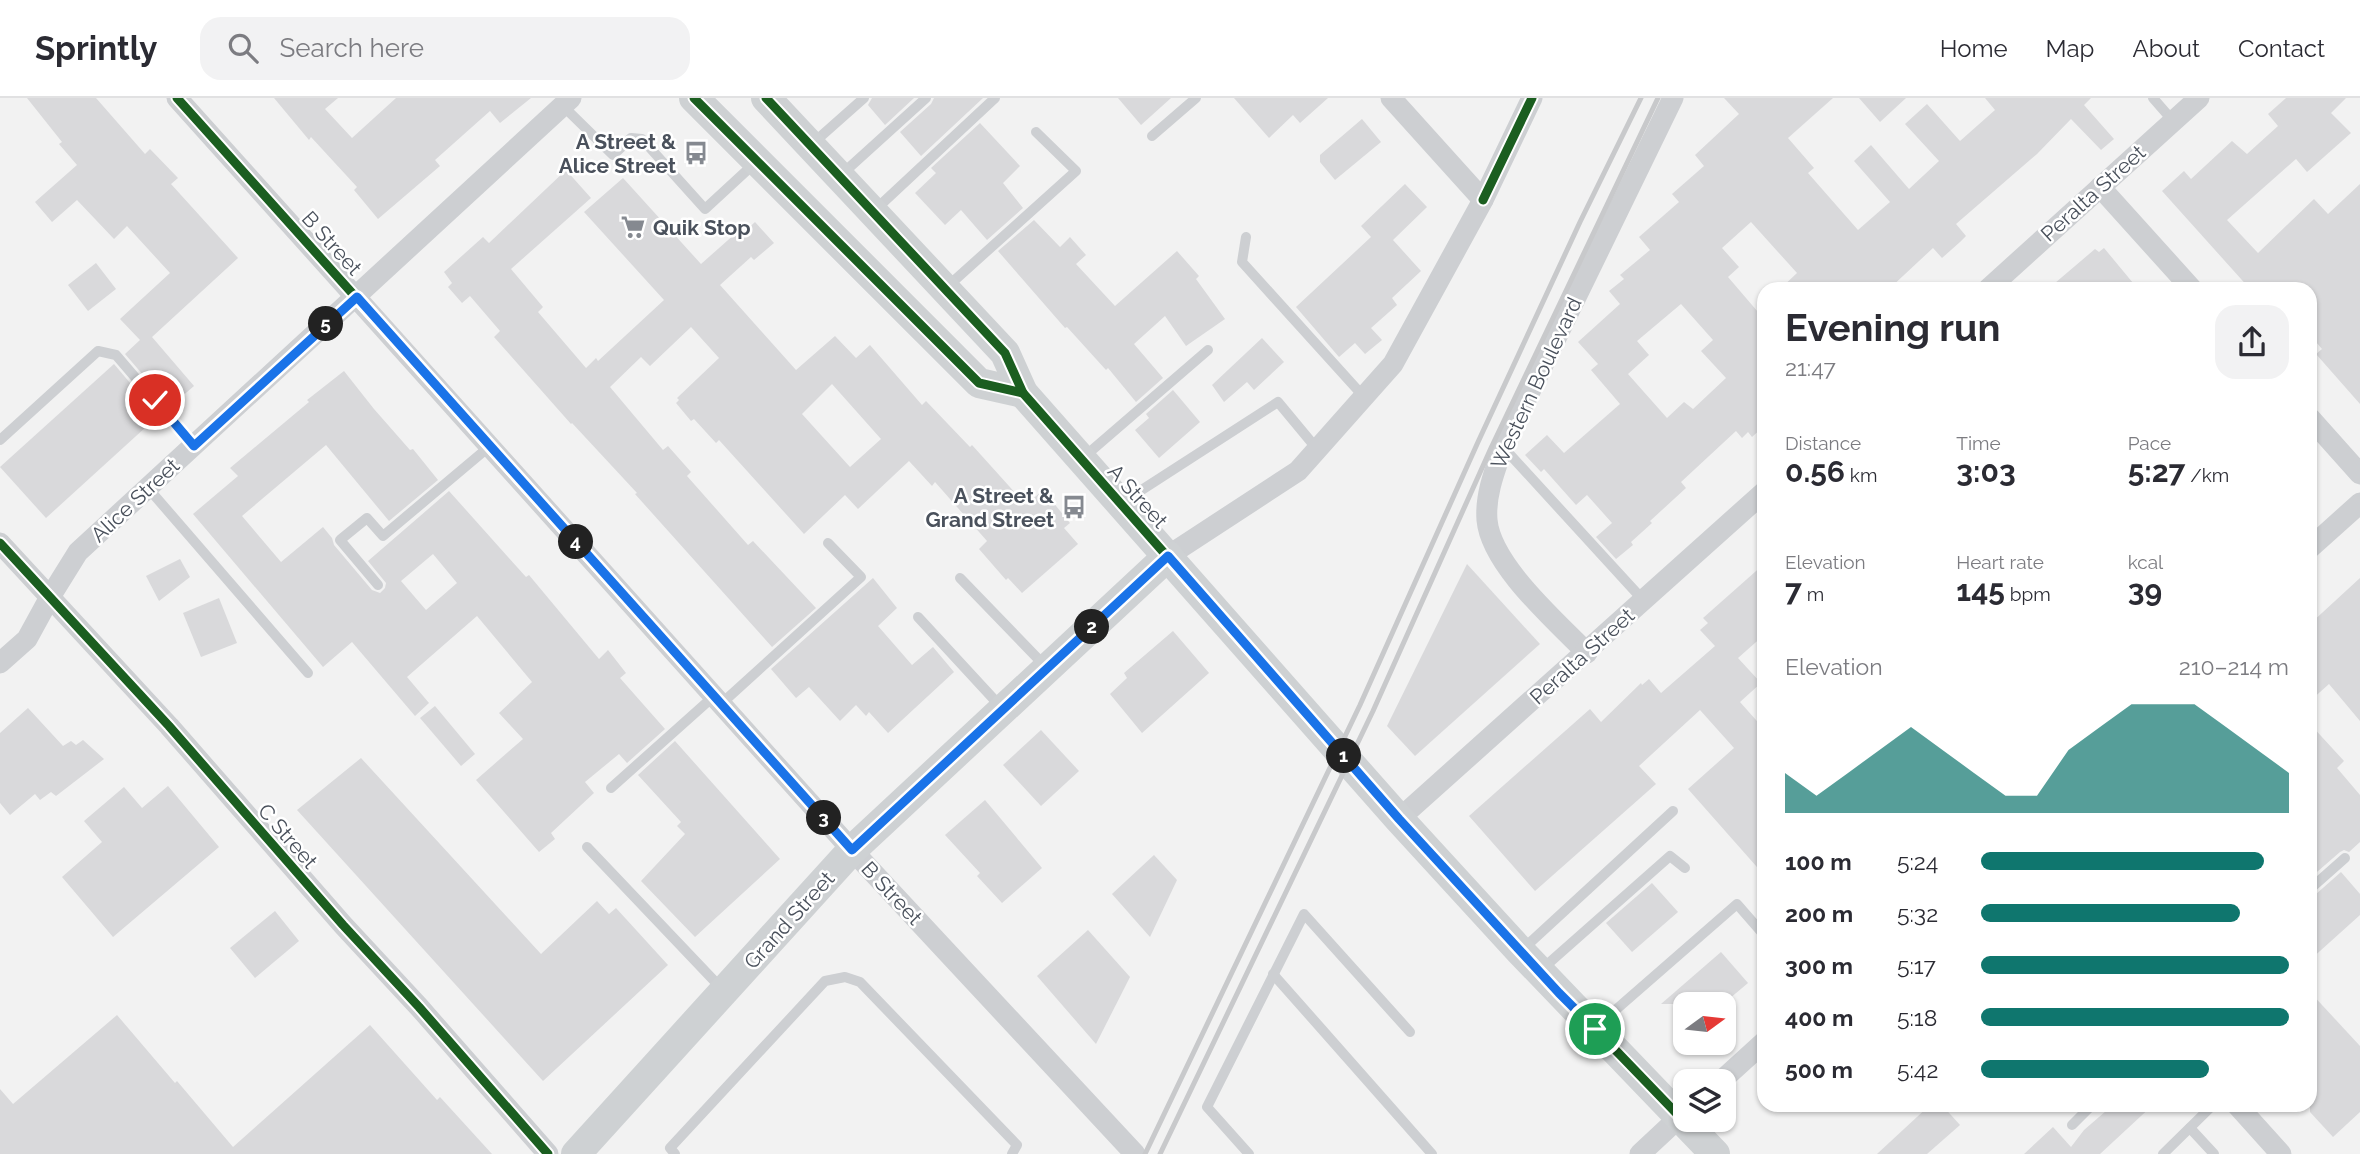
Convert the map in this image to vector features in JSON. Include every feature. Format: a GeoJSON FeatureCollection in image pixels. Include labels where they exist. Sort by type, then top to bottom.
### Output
{"type":"FeatureCollection","features":[{"type":"Feature","properties":{"kind":"main road"},"geometry":{"type":"LineString","coordinates":[[694,98],[979,383],[1023,393]]}},
{"type":"Feature","properties":{"kind":"main road","name":"A Street"},"geometry":{"type":"LineString","coordinates":[[766,98],[1004,353],[1023,393],[1399,819],[1529,962],[1673,1105]]}},
{"type":"Feature","properties":{"kind":"main road","name":"Grand Street"},"geometry":{"type":"LineString","coordinates":[[576,1154],[852,850],[1168,556]]}},
{"type":"Feature","properties":{"kind":"main road","name":"A Street"},"geometry":{"type":"LineString","coordinates":[[1697,1132],[1715,1154]]}},
{"type":"Feature","properties":{"kind":"street","name":"B Street"},"geometry":{"type":"LineString","coordinates":[[177,98],[852,850],[1135,1154]]}},
{"type":"Feature","properties":{"kind":"street"},"geometry":{"type":"LineString","coordinates":[[1391,98],[1483,200]]}},
{"type":"Feature","properties":{"kind":"street"},"geometry":{"type":"LineString","coordinates":[[1168,556],[1298,471],[1393,364],[1483,200],[1532,98]]}},
{"type":"Feature","properties":{"kind":"street","name":"Western Boulevard"},"geometry":{"type":"LineString","coordinates":[[1587,653],[1512,574],[1497,551],[1487,521],[1490,483],[1503,447],[1673,98]]}},
{"type":"Feature","properties":{"kind":"street","name":"Peralta Street"},"geometry":{"type":"LineString","coordinates":[[1996,282],[2199,98]]}},
{"type":"Feature","properties":{"kind":"street","name":"Alice Street"},"geometry":{"type":"LineString","coordinates":[[0,663],[27,639],[78,552],[567,102]]}},
{"type":"Feature","properties":{"kind":"street"},"geometry":{"type":"LineString","coordinates":[[2100,187],[2186,282]]}},
{"type":"Feature","properties":{"kind":"street"},"geometry":{"type":"LineString","coordinates":[[2317,426],[2360,474]]}},
{"type":"Feature","properties":{"kind":"street","name":"Peralta Street"},"geometry":{"type":"LineString","coordinates":[[1399,819],[1757,498]]}},
{"type":"Feature","properties":{"kind":"street"},"geometry":{"type":"LineString","coordinates":[[2317,542],[2360,503]]}},
{"type":"Feature","properties":{"kind":"street","name":"C Street"},"geometry":{"type":"LineString","coordinates":[[0,543],[169,726],[306,884],[548,1154]]}},
{"type":"Feature","properties":{"kind":"street"},"geometry":{"type":"LineString","coordinates":[[1734,1069],[1757,1048]]}},
{"type":"Feature","properties":{"kind":"street"},"geometry":{"type":"LineString","coordinates":[[2242,1112],[2281,1154]]}},
{"type":"Feature","properties":{"kind":"street"},"geometry":{"type":"LineString","coordinates":[[1640,1154],[1673,1124]]}},
{"type":"Feature","properties":{"kind":"lane"},"geometry":{"type":"LineString","coordinates":[[810,146],[864,98]]}},
{"type":"Feature","properties":{"kind":"lane"},"geometry":{"type":"LineString","coordinates":[[839,177],[926,98]]}},
{"type":"Feature","properties":{"kind":"lane"},"geometry":{"type":"LineString","coordinates":[[873,212],[995,98]]}},
{"type":"Feature","properties":{"kind":"lane"},"geometry":{"type":"LineString","coordinates":[[1152,136],[1196,98]]}},
{"type":"Feature","properties":{"kind":"lane"},"geometry":{"type":"LineString","coordinates":[[2153,98],[2173,121]]}},
{"type":"Feature","properties":{"kind":"lane"},"geometry":{"type":"LineString","coordinates":[[567,102],[612,155],[631,138],[642,139],[705,209],[757,161]]}},
{"type":"Feature","properties":{"kind":"lane"},"geometry":{"type":"LineString","coordinates":[[945,289],[1076,172],[1036,132]]}},
{"type":"Feature","properties":{"kind":"lane"},"geometry":{"type":"LineString","coordinates":[[1247,237],[1242,262],[1364,397]]}},
{"type":"Feature","properties":{"kind":"lane"},"geometry":{"type":"LineString","coordinates":[[1081,459],[1208,350]]}},
{"type":"Feature","properties":{"kind":"lane"},"geometry":{"type":"LineString","coordinates":[[0,440],[99,351],[116,355],[194,446]]}},
{"type":"Feature","properties":{"kind":"lane"},"geometry":{"type":"LineString","coordinates":[[1121,503],[1278,402],[1317,449]]}},
{"type":"Feature","properties":{"kind":"lane"},"geometry":{"type":"LineString","coordinates":[[378,586],[340,540],[367,518],[383,536],[490,446]]}},
{"type":"Feature","properties":{"kind":"lane"},"geometry":{"type":"LineString","coordinates":[[1503,447],[1644,601]]}},
{"type":"Feature","properties":{"kind":"lane"},"geometry":{"type":"LineString","coordinates":[[148,488],[308,673]]}},
{"type":"Feature","properties":{"kind":"lane"},"geometry":{"type":"LineString","coordinates":[[611,788],[861,577],[828,543]]}},
{"type":"Feature","properties":{"kind":"lane"},"geometry":{"type":"LineString","coordinates":[[960,578],[1047,668]]}},
{"type":"Feature","properties":{"kind":"lane"},"geometry":{"type":"LineString","coordinates":[[918,617],[1003,710]]}},
{"type":"Feature","properties":{"kind":"lane"},"geometry":{"type":"LineString","coordinates":[[1529,962],[1673,811]]}},
{"type":"Feature","properties":{"kind":"lane"},"geometry":{"type":"LineString","coordinates":[[587,847],[724,991]]}},
{"type":"Feature","properties":{"kind":"lane"},"geometry":{"type":"LineString","coordinates":[[1529,962],[1670,856],[1685,868]]}},
{"type":"Feature","properties":{"kind":"lane"},"geometry":{"type":"LineString","coordinates":[[2317,883],[2345,858]]}},
{"type":"Feature","properties":{"kind":"lane"},"geometry":{"type":"LineString","coordinates":[[1595,1029],[1737,904],[1757,927]]}},
{"type":"Feature","properties":{"kind":"lane"},"geometry":{"type":"LineString","coordinates":[[1249,1154],[1207,1107],[1304,914],[1410,1032]]}},
{"type":"Feature","properties":{"kind":"lane"},"geometry":{"type":"LineString","coordinates":[[1273,974],[1432,1154]]}},
{"type":"Feature","properties":{"kind":"lane"},"geometry":{"type":"LineString","coordinates":[[673,1151],[825,981],[845,977],[860,982],[1014,1149]]}},
{"type":"Feature","properties":{"kind":"lane"},"geometry":{"type":"LineString","coordinates":[[2072,1125],[2085,1112]]}},
{"type":"Feature","properties":{"kind":"lane"},"geometry":{"type":"LineString","coordinates":[[2163,1154],[2206,1112]]}},
{"type":"Feature","properties":{"kind":"lane"},"geometry":{"type":"LineString","coordinates":[[2190,1128],[2214,1154]]}},
{"type":"Feature","properties":{"kind":"building"},"geometry":{"type":"Polygon","coordinates":[[[27,98],[96,98],[145,154],[150,149],[178,178],[171,184],[238,258],[152,337],[194,386],[173,404],[169,405],[125,354],[140,340],[120,319],[170,273],[127,226],[114,239],[77,200],[52,222],[35,202],[77,165],[27,98]]]}},
{"type":"Feature","properties":{"kind":"building"},"geometry":{"type":"Polygon","coordinates":[[[274,98],[338,98],[325,109],[352,138],[396,98],[531,98],[500,123],[490,111],[435,160],[440,166],[378,219],[354,190],[357,187],[311,137],[309,140],[274,98]]]}},
{"type":"Feature","properties":{"kind":"building"},"geometry":{"type":"Polygon","coordinates":[[[872,98],[914,98],[885,125],[868,105],[872,98]]]}},
{"type":"Feature","properties":{"kind":"building"},"geometry":{"type":"Polygon","coordinates":[[[934,98],[983,98],[921,156],[900,132],[931,104],[934,98]]]}},
{"type":"Feature","properties":{"kind":"building"},"geometry":{"type":"Polygon","coordinates":[[[1118,98],[1171,98],[1141,125],[1118,98]]]}},
{"type":"Feature","properties":{"kind":"building"},"geometry":{"type":"Polygon","coordinates":[[[1234,98],[1328,98],[1300,123],[1293,115],[1269,138],[1234,98]]]}},
{"type":"Feature","properties":{"kind":"building"},"geometry":{"type":"Polygon","coordinates":[[[1724,98],[1833,98],[1788,138],[1814,168],[1808,173],[1858,230],[1890,202],[1854,161],[1871,145],[1909,189],[1939,161],[1905,124],[1927,104],[1960,141],[1995,110],[1985,98],[2091,98],[2084,105],[2114,139],[2101,150],[2071,119],[2037,154],[1956,224],[1966,236],[1960,242],[1942,258],[1933,248],[1897,282],[1787,282],[1797,273],[1751,222],[1722,248],[1739,267],[1728,277],[1757,311],[1757,432],[1752,437],[1748,432],[1742,438],[1736,431],[1681,482],[1686,488],[1650,521],[1652,523],[1631,542],[1633,545],[1616,559],[1596,537],[1612,523],[1587,495],[1576,505],[1544,469],[1541,472],[1525,455],[1547,435],[1564,453],[1620,404],[1591,370],[1598,364],[1578,342],[1620,304],[1609,291],[1624,279],[1620,275],[1650,250],[1639,237],[1679,202],[1672,194],[1704,166],[1695,155],[1739,114],[1724,98]],[[1681,304],[1637,341],[1649,355],[1628,374],[1667,418],[1684,402],[1693,409],[1726,378],[1701,351],[1713,340],[1681,304]]]}},
{"type":"Feature","properties":{"kind":"building"},"geometry":{"type":"Polygon","coordinates":[[[1859,98],[1906,98],[1880,122],[1859,98]]]}},
{"type":"Feature","properties":{"kind":"building"},"geometry":{"type":"Polygon","coordinates":[[[2286,98],[2346,98],[2331,113],[2351,133],[2307,172],[2296,159],[2227,220],[2258,253],[2314,199],[2328,214],[2360,184],[2360,404],[2317,355],[2322,349],[2317,343],[2317,282],[2244,282],[2162,191],[2184,171],[2191,179],[2232,141],[2247,154],[2278,126],[2268,114],[2286,98]]]}},
{"type":"Feature","properties":{"kind":"building"},"geometry":{"type":"Polygon","coordinates":[[[1362,119],[1381,142],[1335,180],[1320,162],[1320,155],[1362,119]]]}},
{"type":"Feature","properties":{"kind":"building"},"geometry":{"type":"Polygon","coordinates":[[[980,123],[1020,166],[1003,183],[1023,208],[987,240],[961,210],[945,225],[915,193],[936,173],[931,168],[980,123]]]}},
{"type":"Feature","properties":{"kind":"building"},"geometry":{"type":"Polygon","coordinates":[[[566,170],[591,198],[511,269],[543,307],[538,312],[586,368],[596,358],[598,361],[664,300],[584,212],[623,178],[701,264],[736,233],[739,237],[755,222],[774,243],[754,260],[751,257],[720,285],[796,370],[835,336],[856,358],[870,345],[922,405],[926,401],[970,447],[972,445],[1026,505],[1043,490],[1070,523],[1064,528],[1078,544],[1022,593],[1008,578],[1006,580],[979,549],[987,541],[935,482],[932,486],[909,461],[858,509],[845,495],[804,534],[719,440],[716,443],[694,419],[691,421],[676,403],[679,400],[677,398],[719,358],[691,327],[650,366],[641,357],[610,387],[663,450],[668,446],[691,472],[687,476],[748,545],[753,541],[816,608],[772,647],[635,494],[637,493],[494,337],[500,331],[470,296],[462,303],[448,287],[452,283],[444,272],[483,237],[489,243],[566,170]],[[832,384],[802,414],[850,467],[881,439],[832,384]]]}},
{"type":"Feature","properties":{"kind":"building"},"geometry":{"type":"Polygon","coordinates":[[[1405,184],[1427,207],[1393,240],[1421,271],[1392,298],[1397,305],[1371,328],[1382,340],[1365,354],[1355,343],[1339,357],[1296,307],[1371,237],[1361,226],[1405,184]]]}},
{"type":"Feature","properties":{"kind":"building"},"geometry":{"type":"Polygon","coordinates":[[[1034,220],[1060,247],[1070,237],[1086,255],[1076,264],[1115,306],[1177,251],[1199,276],[1196,279],[1225,319],[1186,346],[1165,316],[1134,344],[1163,378],[1136,402],[1108,368],[1106,370],[1067,327],[1065,328],[998,251],[1034,220]]]}},
{"type":"Feature","properties":{"kind":"building"},"geometry":{"type":"Polygon","coordinates":[[[2104,248],[2132,282],[2056,282],[2095,249],[2099,252],[2104,248]]]}},
{"type":"Feature","properties":{"kind":"building"},"geometry":{"type":"Polygon","coordinates":[[[96,263],[116,289],[88,311],[68,285],[96,263]]]}},
{"type":"Feature","properties":{"kind":"building"},"geometry":{"type":"Polygon","coordinates":[[[1262,338],[1284,362],[1254,390],[1247,382],[1224,402],[1212,385],[1262,338]]]}},
{"type":"Feature","properties":{"kind":"building"},"geometry":{"type":"Polygon","coordinates":[[[114,364],[158,416],[46,518],[0,467],[114,364]]]}},
{"type":"Feature","properties":{"kind":"building"},"geometry":{"type":"Polygon","coordinates":[[[344,371],[438,480],[389,521],[326,445],[242,516],[281,562],[323,527],[334,545],[372,590],[380,593],[386,583],[368,561],[449,491],[526,577],[529,575],[599,659],[608,650],[626,673],[620,678],[665,729],[627,763],[619,754],[585,782],[594,793],[551,833],[555,839],[539,852],[476,780],[523,739],[499,713],[532,682],[477,616],[407,677],[429,703],[415,716],[352,642],[323,667],[193,514],[238,476],[230,468],[309,402],[307,400],[344,371]],[[433,554],[401,581],[426,610],[457,583],[433,554]]]}},
{"type":"Feature","properties":{"kind":"building"},"geometry":{"type":"Polygon","coordinates":[[[1173,390],[1200,422],[1159,458],[1135,430],[1149,418],[1146,414],[1173,390]]]}},
{"type":"Feature","properties":{"kind":"building"},"geometry":{"type":"Polygon","coordinates":[[[180,559],[190,577],[159,601],[146,576],[180,559]]]}},
{"type":"Feature","properties":{"kind":"building"},"geometry":{"type":"Polygon","coordinates":[[[1467,564],[1540,644],[1415,756],[1387,726],[1467,564]]]}},
{"type":"Feature","properties":{"kind":"building"},"geometry":{"type":"Polygon","coordinates":[[[1757,570],[1757,641],[1738,658],[1757,679],[1757,687],[1740,702],[1757,721],[1757,867],[1688,789],[1734,748],[1700,710],[1639,766],[1656,784],[1535,891],[1469,816],[1590,709],[1601,722],[1641,683],[1642,685],[1649,679],[1661,693],[1715,646],[1700,630],[1708,623],[1703,618],[1757,570]]]}},
{"type":"Feature","properties":{"kind":"building"},"geometry":{"type":"Polygon","coordinates":[[[873,578],[897,608],[878,626],[912,665],[933,647],[954,672],[888,733],[869,712],[866,716],[856,705],[840,721],[809,687],[796,698],[771,669],[873,578]]]}},
{"type":"Feature","properties":{"kind":"building"},"geometry":{"type":"Polygon","coordinates":[[[2360,578],[2360,721],[2329,684],[2317,695],[2317,618],[2360,578]]]}},
{"type":"Feature","properties":{"kind":"building"},"geometry":{"type":"Polygon","coordinates":[[[219,598],[237,643],[201,657],[183,613],[219,598]]]}},
{"type":"Feature","properties":{"kind":"building"},"geometry":{"type":"Polygon","coordinates":[[[1173,631],[1209,673],[1142,733],[1110,694],[1127,678],[1124,673],[1173,631]]]}},
{"type":"Feature","properties":{"kind":"building"},"geometry":{"type":"Polygon","coordinates":[[[435,706],[475,754],[461,766],[420,718],[435,706]]]}},
{"type":"Feature","properties":{"kind":"building"},"geometry":{"type":"Polygon","coordinates":[[[28,708],[63,746],[71,741],[76,745],[83,740],[104,759],[56,796],[51,792],[40,800],[35,794],[10,815],[0,803],[0,733],[28,708]]]}},
{"type":"Feature","properties":{"kind":"building"},"geometry":{"type":"Polygon","coordinates":[[[1041,730],[1079,771],[1041,806],[1003,765],[1041,730]]]}},
{"type":"Feature","properties":{"kind":"building"},"geometry":{"type":"Polygon","coordinates":[[[2317,732],[2344,761],[2337,768],[2360,795],[2360,842],[2349,852],[2340,852],[2317,872],[2317,732]]]}},
{"type":"Feature","properties":{"kind":"building"},"geometry":{"type":"Polygon","coordinates":[[[675,741],[780,859],[695,937],[641,881],[685,834],[677,826],[681,822],[638,775],[675,741]]]}},
{"type":"Feature","properties":{"kind":"building"},"geometry":{"type":"Polygon","coordinates":[[[361,758],[541,954],[597,901],[609,914],[616,908],[668,965],[543,1081],[297,810],[361,758]]]}},
{"type":"Feature","properties":{"kind":"building"},"geometry":{"type":"Polygon","coordinates":[[[168,786],[219,847],[113,937],[62,877],[102,842],[84,821],[124,787],[142,808],[168,786]]]}},
{"type":"Feature","properties":{"kind":"building"},"geometry":{"type":"Polygon","coordinates":[[[985,800],[1042,868],[1002,903],[977,876],[980,873],[945,835],[985,800]]]}},
{"type":"Feature","properties":{"kind":"building"},"geometry":{"type":"Polygon","coordinates":[[[1154,855],[1177,880],[1150,937],[1112,894],[1154,855]]]}},
{"type":"Feature","properties":{"kind":"building"},"geometry":{"type":"Polygon","coordinates":[[[2341,872],[2360,894],[2360,915],[2317,954],[2317,893],[2341,872]]]}},
{"type":"Feature","properties":{"kind":"building"},"geometry":{"type":"Polygon","coordinates":[[[1652,883],[1678,912],[1632,952],[1606,923],[1652,883]]]}},
{"type":"Feature","properties":{"kind":"building"},"geometry":{"type":"Polygon","coordinates":[[[275,911],[299,941],[255,978],[230,948],[275,911]]]}},
{"type":"Feature","properties":{"kind":"building"},"geometry":{"type":"Polygon","coordinates":[[[1088,930],[1130,977],[1096,1044],[1037,976],[1088,930]]]}},
{"type":"Feature","properties":{"kind":"building"},"geometry":{"type":"Polygon","coordinates":[[[1721,952],[1748,983],[1736,993],[1675,992],[1721,952]]]}},
{"type":"Feature","properties":{"kind":"building"},"geometry":{"type":"Polygon","coordinates":[[[1673,994],[1673,1004],[1661,1004],[1673,994]]]}},
{"type":"Feature","properties":{"kind":"building"},"geometry":{"type":"Polygon","coordinates":[[[2317,1000],[2360,1046],[2360,1112],[2333,1137],[2310,1112],[2317,1112],[2317,1000]]]}},
{"type":"Feature","properties":{"kind":"building"},"geometry":{"type":"Polygon","coordinates":[[[117,1015],[233,1147],[370,1025],[437,1100],[440,1097],[492,1154],[0,1154],[0,1089],[13,1104],[117,1015]]]}},
{"type":"Feature","properties":{"kind":"building"},"geometry":{"type":"Polygon","coordinates":[[[1922,1112],[1948,1112],[1960,1125],[1927,1154],[1877,1154],[1922,1112]]]}},
{"type":"Feature","properties":{"kind":"building"},"geometry":{"type":"Polygon","coordinates":[[[2105,1112],[2145,1112],[2100,1154],[2024,1154],[2053,1127],[2071,1147],[2084,1130],[2105,1112]]]}},
{"type":"Feature","properties":{"kind":"railway"},"geometry":{"type":"LineString","coordinates":[[1145,1154],[1360,705],[1478,442],[1641,98]]}},
{"type":"Feature","properties":{"kind":"railway"},"geometry":{"type":"LineString","coordinates":[[1160,1154],[1373,711],[1491,448],[1658,98]]}},
{"type":"Feature","properties":{"kind":"cycle path"},"geometry":{"type":"LineString","coordinates":[[177,98],[852,850]]}},
{"type":"Feature","properties":{"kind":"cycle path"},"geometry":{"type":"LineString","coordinates":[[694,98],[979,383],[1023,393]]}},
{"type":"Feature","properties":{"kind":"cycle path"},"geometry":{"type":"LineString","coordinates":[[766,98],[1005,353],[1023,393],[1399,819],[1559,993],[1673,1110]]}},
{"type":"Feature","properties":{"kind":"cycle path"},"geometry":{"type":"LineString","coordinates":[[1483,200],[1532,98]]}},
{"type":"Feature","properties":{"kind":"cycle path"},"geometry":{"type":"LineString","coordinates":[[0,543],[169,726],[548,1154]]}},
{"type":"Feature","properties":{"kind":"place","name":"A Street & Alice Street"},"geometry":{"type":"Point","coordinates":[696,153]}},
{"type":"Feature","properties":{"kind":"place","name":"Quik Stop"},"geometry":{"type":"Point","coordinates":[633,227]}},
{"type":"Feature","properties":{"kind":"place","name":"A Street & Grand Street"},"geometry":{"type":"Point","coordinates":[1074,507]}},
{"type":"Feature","properties":{"kind":"route"},"geometry":{"type":"LineString","coordinates":[[155,400],[194,446],[357,297],[852,850],[1168,556],[1399,819],[1595,1029]]}}]}
